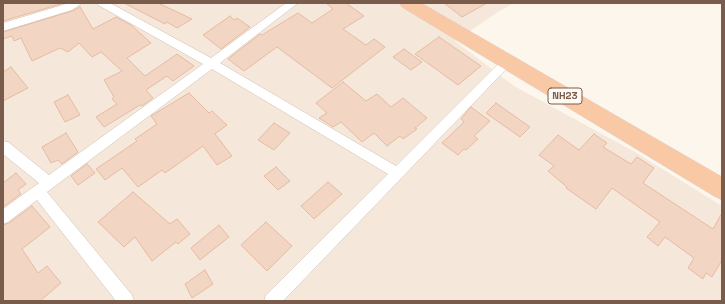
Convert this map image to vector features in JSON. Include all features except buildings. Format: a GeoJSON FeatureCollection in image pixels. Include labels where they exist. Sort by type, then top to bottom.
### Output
{"type":"FeatureCollection","features":[{"type":"Feature","properties":{"kind":"highway","name":"NH23"},"geometry":{"type":"LineString","coordinates":[[408,3],[722,189]]}},
{"type":"Feature","properties":{"kind":"street"},"geometry":{"type":"LineString","coordinates":[[3,27],[68,8],[77,3]]}},
{"type":"Feature","properties":{"kind":"street"},"geometry":{"type":"LineString","coordinates":[[102,3],[211,63],[397,174]]}},
{"type":"Feature","properties":{"kind":"street"},"geometry":{"type":"LineString","coordinates":[[3,217],[293,3]]}},
{"type":"Feature","properties":{"kind":"street"},"geometry":{"type":"LineString","coordinates":[[272,301],[507,62]]}},
{"type":"Feature","properties":{"kind":"street"},"geometry":{"type":"LineString","coordinates":[[3,146],[44,187],[126,301]]}},
{"type":"Feature","properties":{"kind":"shaded area"},"geometry":{"type":"Polygon","coordinates":[[[3,3],[514,3],[455,41],[514,86],[635,152],[722,206],[722,301],[3,301],[3,3]]]}}]}
